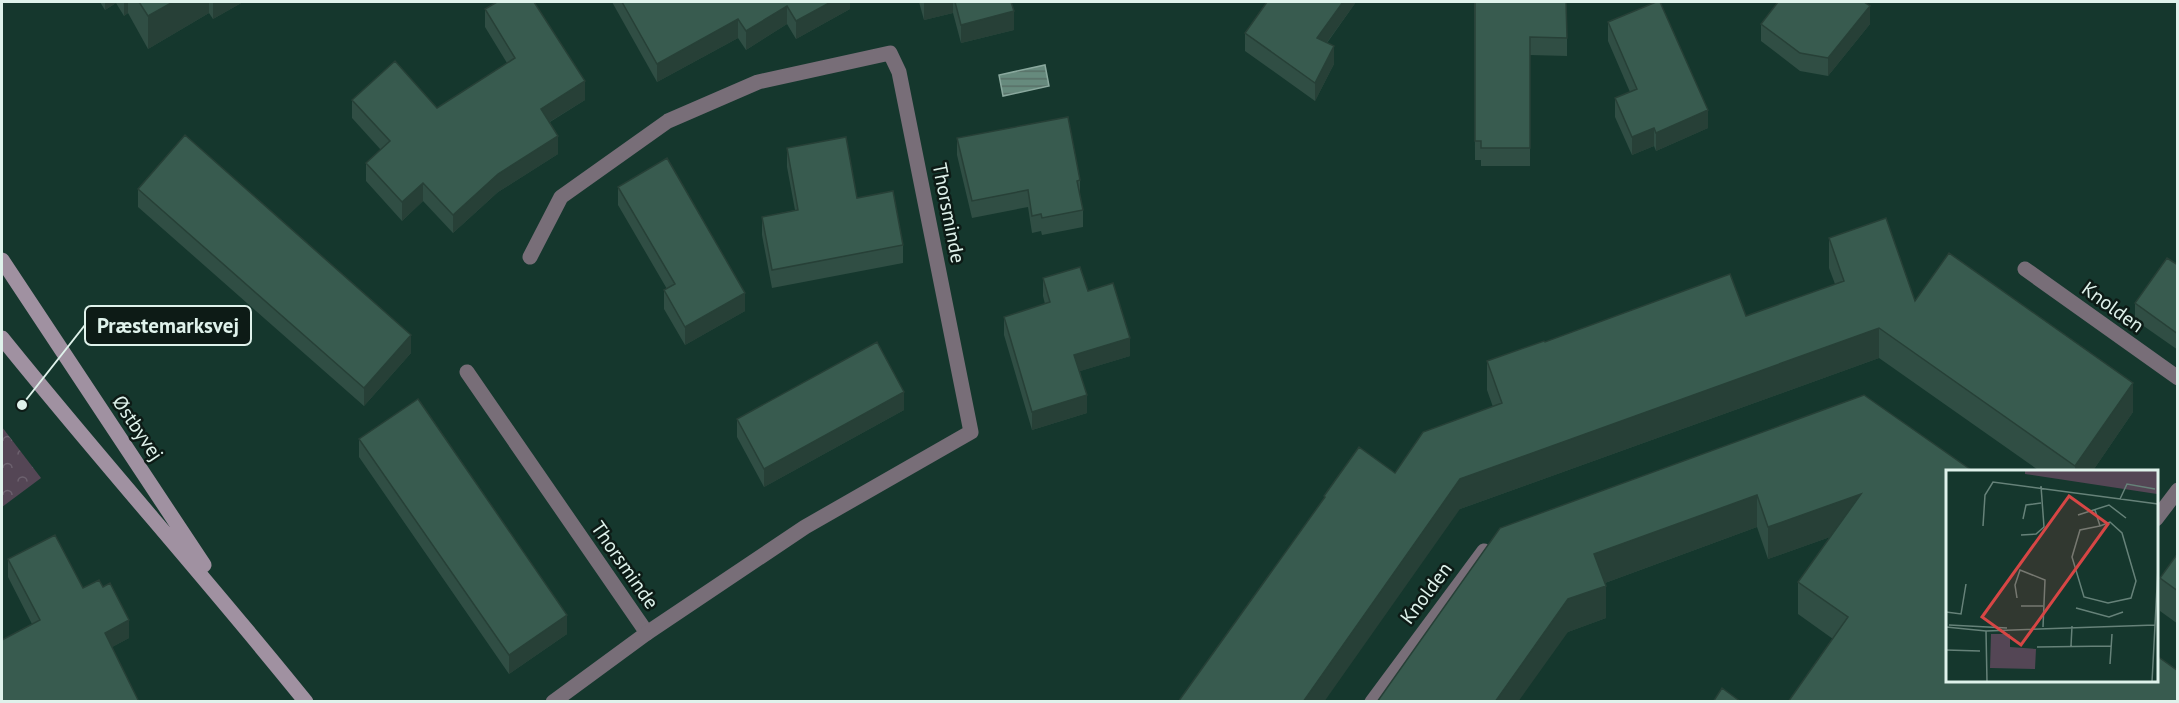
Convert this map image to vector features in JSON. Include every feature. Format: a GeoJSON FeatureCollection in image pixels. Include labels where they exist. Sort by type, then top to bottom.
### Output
{"type":"FeatureCollection","features":[{"type":"Feature","properties":{"kind":"street","name":"Thorsminde"},"geometry":{"type":"LineString","coordinates":[[530,257],[561,197],[668,121],[758,82],[890,53],[899,72],[971,432],[806,527],[647,633],[553,702]]}},
{"type":"Feature","properties":{"kind":"street","name":"Østbyvej"},"geometry":{"type":"LineString","coordinates":[[2,260],[240,620]]}},
{"type":"Feature","properties":{"kind":"street","name":"Knolden"},"geometry":{"type":"LineString","coordinates":[[2025,269],[2178,378]]}},
{"type":"Feature","properties":{"kind":"street","name":"Østbyvej"},"geometry":{"type":"LineString","coordinates":[[2,338],[240,620],[306,702]]}},
{"type":"Feature","properties":{"kind":"street","name":"Thorsminde"},"geometry":{"type":"LineString","coordinates":[[467,372],[647,633]]}},
{"type":"Feature","properties":{"kind":"street"},"geometry":{"type":"LineString","coordinates":[[2158,518],[2178,490]]}},
{"type":"Feature","properties":{"kind":"street","name":"Knolden"},"geometry":{"type":"LineString","coordinates":[[1372,702],[1485,550],[1496,546]]}},
{"type":"Feature","properties":{"kind":"green space"},"geometry":{"type":"Polygon","coordinates":[[[2,427],[41,478],[2,507],[2,427]]]}},
{"type":"Feature","properties":{"kind":"shaded area"},"geometry":{"type":"Polygon","coordinates":[[[1045,65],[1049,86],[1003,96],[999,75],[1045,65]]]}},
{"type":"Feature","properties":{"kind":"building"},"geometry":{"type":"Polygon","coordinates":[[[139,2],[173,2],[148,16],[139,2]]]}},
{"type":"Feature","properties":{"kind":"building"},"geometry":{"type":"Polygon","coordinates":[[[497,2],[534,2],[585,81],[541,109],[558,136],[498,174],[453,215],[423,183],[402,202],[366,163],[390,141],[352,100],[395,61],[437,108],[515,58],[485,9],[497,2]]]}},
{"type":"Feature","properties":{"kind":"building"},"geometry":{"type":"Polygon","coordinates":[[[622,2],[831,2],[796,21],[787,6],[746,31],[738,19],[657,64],[622,2]]]}},
{"type":"Feature","properties":{"kind":"building"},"geometry":{"type":"Polygon","coordinates":[[[955,2],[1011,2],[1014,11],[961,25],[955,2]]]}},
{"type":"Feature","properties":{"kind":"building"},"geometry":{"type":"Polygon","coordinates":[[[1267,2],[1343,2],[1317,38],[1334,46],[1315,83],[1245,33],[1267,2]]]}},
{"type":"Feature","properties":{"kind":"building"},"geometry":{"type":"Polygon","coordinates":[[[1475,2],[1566,2],[1567,38],[1530,37],[1530,148],[1481,148],[1481,141],[1475,141],[1475,2]]]}},
{"type":"Feature","properties":{"kind":"building"},"geometry":{"type":"Polygon","coordinates":[[[1660,2],[1708,110],[1656,133],[1654,128],[1632,137],[1615,98],[1637,89],[1608,22],[1660,2]]]}},
{"type":"Feature","properties":{"kind":"building"},"geometry":{"type":"Polygon","coordinates":[[[1778,2],[1864,2],[1870,6],[1828,58],[1800,53],[1761,24],[1778,2]]]}},
{"type":"Feature","properties":{"kind":"building"},"geometry":{"type":"Polygon","coordinates":[[[1068,117],[1080,180],[1077,181],[1083,210],[1042,218],[1041,214],[1032,216],[1028,190],[972,201],[957,138],[1068,117]]]}},
{"type":"Feature","properties":{"kind":"building"},"geometry":{"type":"Polygon","coordinates":[[[185,135],[411,335],[364,388],[138,189],[185,135]]]}},
{"type":"Feature","properties":{"kind":"building"},"geometry":{"type":"Polygon","coordinates":[[[846,137],[857,198],[893,191],[903,245],[772,270],[762,217],[798,210],[787,148],[846,137]]]}},
{"type":"Feature","properties":{"kind":"building"},"geometry":{"type":"Polygon","coordinates":[[[667,158],[745,293],[685,327],[664,290],[675,284],[618,187],[667,158]]]}},
{"type":"Feature","properties":{"kind":"building"},"geometry":{"type":"Polygon","coordinates":[[[1886,218],[1915,301],[1949,253],[2133,383],[2075,466],[1879,328],[1460,479],[1303,702],[1178,702],[1359,447],[1395,473],[1423,432],[1502,403],[1487,361],[1730,274],[1746,316],[1844,281],[1829,238],[1886,218]]]}},
{"type":"Feature","properties":{"kind":"building"},"geometry":{"type":"Polygon","coordinates":[[[2167,258],[2178,265],[2178,334],[2135,303],[2167,258]]]}},
{"type":"Feature","properties":{"kind":"building"},"geometry":{"type":"Polygon","coordinates":[[[1080,267],[1088,291],[1113,283],[1130,338],[1074,355],[1087,395],[1032,412],[1004,317],[1050,302],[1043,278],[1080,267]]]}},
{"type":"Feature","properties":{"kind":"building"},"geometry":{"type":"Polygon","coordinates":[[[877,342],[904,392],[764,469],[737,419],[877,342]]]}},
{"type":"Feature","properties":{"kind":"building"},"geometry":{"type":"Polygon","coordinates":[[[1864,395],[1971,470],[1946,470],[1946,682],[2158,682],[2158,657],[2178,671],[2178,702],[1788,702],[1848,617],[1798,582],[1861,494],[1768,527],[1757,495],[1594,554],[1606,586],[1568,599],[1495,702],[1377,702],[1500,528],[1864,395]]]}},
{"type":"Feature","properties":{"kind":"building"},"geometry":{"type":"Polygon","coordinates":[[[418,399],[567,615],[509,655],[359,439],[418,399]]]}},
{"type":"Feature","properties":{"kind":"building"},"geometry":{"type":"Polygon","coordinates":[[[55,535],[83,588],[99,580],[103,587],[110,583],[129,620],[105,633],[139,702],[2,702],[2,640],[40,620],[8,559],[55,535]]]}},
{"type":"Feature","properties":{"kind":"building"},"geometry":{"type":"Polygon","coordinates":[[[2178,553],[2178,591],[2160,578],[2178,553]]]}},
{"type":"Feature","properties":{"kind":"building"},"geometry":{"type":"Polygon","coordinates":[[[1722,688],[1741,702],[1713,702],[1722,688]]]}},
{"type":"Feature","properties":{"kind":"place","name":"Præstemarksvej"},"geometry":{"type":"Point","coordinates":[22,405]}}]}
